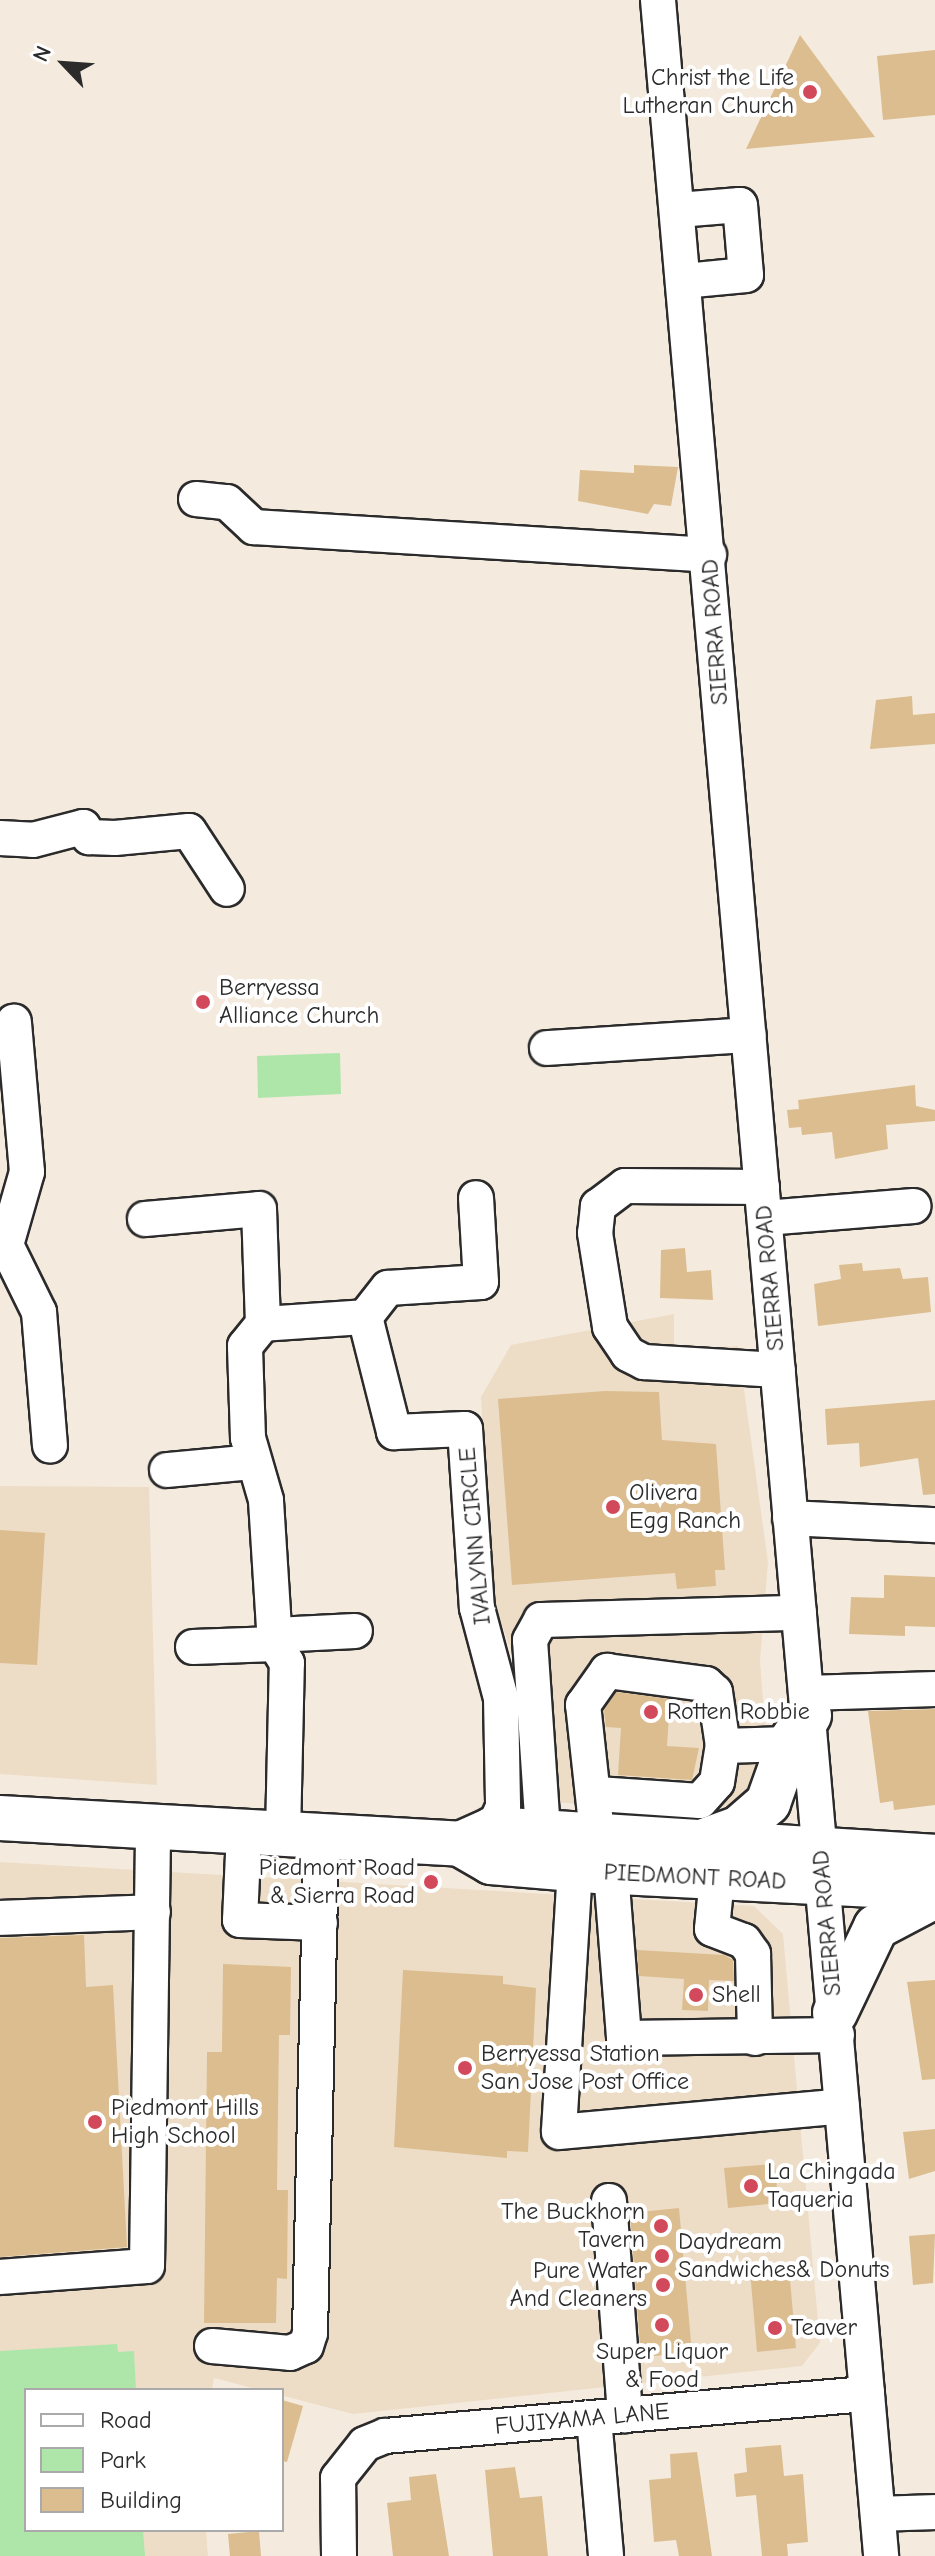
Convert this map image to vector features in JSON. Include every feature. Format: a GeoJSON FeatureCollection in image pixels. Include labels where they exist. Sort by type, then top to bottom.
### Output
{"type":"FeatureCollection","features":[{"type":"Feature","properties":{"kind":"main road"},"geometry":{"type":"LineString","coordinates":[[712,1859],[738,1829],[768,1803],[802,1717]]}},
{"type":"Feature","properties":{"kind":"main road","name":"PIEDMONT ROAD"},"geometry":{"type":"LineString","coordinates":[[0,1818],[283,1834],[477,1837],[543,1831],[712,1859],[821,1865],[935,1857]]}},
{"type":"Feature","properties":{"kind":"main road","name":"PIEDMONT ROAD"},"geometry":{"type":"LineString","coordinates":[[477,1837],[491,1862],[595,1842]]}},
{"type":"Feature","properties":{"kind":"main road","name":"PIEDMONT ROAD"},"geometry":{"type":"LineString","coordinates":[[821,1865],[935,1888]]}},
{"type":"Feature","properties":{"kind":"main road"},"geometry":{"type":"LineString","coordinates":[[836,2024],[876,1927],[935,1896]]}},
{"type":"Feature","properties":{"kind":"street","name":"SIERRA ROAD"},"geometry":{"type":"LineString","coordinates":[[658,0],[709,555],[799,1613],[802,1717],[821,1865],[836,2024],[881,2556]]}},
{"type":"Feature","properties":{"kind":"street"},"geometry":{"type":"LineString","coordinates":[[678,210],[740,205],[746,275],[685,281]]}},
{"type":"Feature","properties":{"kind":"street"},"geometry":{"type":"LineString","coordinates":[[196,499],[227,502],[254,527],[709,555]]}},
{"type":"Feature","properties":{"kind":"street"},"geometry":{"type":"LineString","coordinates":[[0,838],[33,840],[83,827],[89,837],[115,838],[189,831],[227,889]]}},
{"type":"Feature","properties":{"kind":"street"},"geometry":{"type":"LineString","coordinates":[[14,1022],[27,1172],[3,1246],[39,1312],[50,1446]]}},
{"type":"Feature","properties":{"kind":"street"},"geometry":{"type":"LineString","coordinates":[[547,1048],[749,1035]]}},
{"type":"Feature","properties":{"kind":"street"},"geometry":{"type":"LineString","coordinates":[[778,1370],[644,1362],[628,1354],[610,1327],[595,1233],[598,1206],[625,1186],[763,1202],[914,1206]]}},
{"type":"Feature","properties":{"kind":"street"},"geometry":{"type":"LineString","coordinates":[[263,1324],[365,1317],[388,1288],[481,1282],[476,1198]]}},
{"type":"Feature","properties":{"kind":"street"},"geometry":{"type":"LineString","coordinates":[[145,1219],[259,1209],[263,1324],[245,1346],[254,1462],[266,1500],[275,1640],[287,1663],[283,1834],[320,1923],[310,2333],[306,2346],[290,2353],[212,2346]]}},
{"type":"Feature","properties":{"kind":"street","name":"IVALYNN CIRCLE"},"geometry":{"type":"LineString","coordinates":[[365,1317],[394,1432],[465,1429],[477,1608],[501,1698],[503,1807],[477,1837]]}},
{"type":"Feature","properties":{"kind":"street"},"geometry":{"type":"LineString","coordinates":[[167,1470],[254,1462]]}},
{"type":"Feature","properties":{"kind":"street"},"geometry":{"type":"LineString","coordinates":[[790,1518],[935,1525]]}},
{"type":"Feature","properties":{"kind":"street"},"geometry":{"type":"LineString","coordinates":[[543,1831],[530,1640],[541,1620],[799,1613]]}},
{"type":"Feature","properties":{"kind":"street"},"geometry":{"type":"LineString","coordinates":[[193,1647],[355,1631]]}},
{"type":"Feature","properties":{"kind":"street"},"geometry":{"type":"LineString","coordinates":[[595,1842],[700,1801],[717,1782],[723,1746],[715,1692],[706,1684],[607,1671],[583,1705],[595,1842],[624,2038],[755,2038],[836,2024]]}},
{"type":"Feature","properties":{"kind":"street"},"geometry":{"type":"LineString","coordinates":[[723,1746],[802,1717],[935,1689]]}},
{"type":"Feature","properties":{"kind":"street"},"geometry":{"type":"LineString","coordinates":[[0,2277],[147,2266],[153,1827]]}},
{"type":"Feature","properties":{"kind":"street"},"geometry":{"type":"LineString","coordinates":[[283,1834],[240,1920],[320,1923]]}},
{"type":"Feature","properties":{"kind":"street"},"geometry":{"type":"LineString","coordinates":[[595,1842],[559,2132],[842,2106]]}},
{"type":"Feature","properties":{"kind":"street"},"geometry":{"type":"LineString","coordinates":[[712,1859],[712,1929],[744,1941],[753,1954],[755,2038]]}},
{"type":"Feature","properties":{"kind":"street"},"geometry":{"type":"LineString","coordinates":[[0,1918],[153,1912]]}},
{"type":"Feature","properties":{"kind":"street"},"geometry":{"type":"LineString","coordinates":[[606,2556],[610,2416],[609,2201]]}},
{"type":"Feature","properties":{"kind":"street","name":"FUJIYAMA LANE"},"geometry":{"type":"LineString","coordinates":[[339,2556],[334,2499],[348,2458],[385,2436],[867,2394]]}},
{"type":"Feature","properties":{"kind":"street"},"geometry":{"type":"LineString","coordinates":[[878,2514],[935,2512]]}},
{"type":"Feature","properties":{"kind":"shaded area"},"geometry":{"type":"Polygon","coordinates":[[[674,1314],[674,1350],[738,1346],[768,1562],[760,1661],[767,1751],[748,1797],[707,1813],[524,1800],[511,1650],[491,1594],[481,1397],[511,1345],[674,1314]]]}},
{"type":"Feature","properties":{"kind":"shaded area"},"geometry":{"type":"Polygon","coordinates":[[[0,1486],[149,1487],[157,1785],[0,1774],[0,1486]]]}},
{"type":"Feature","properties":{"kind":"shaded area"},"geometry":{"type":"Polygon","coordinates":[[[0,1862],[754,1906],[783,1934],[820,2343],[802,2366],[353,2414],[284,2396],[284,2388],[253,2388],[214,2378],[212,2388],[24,2388],[24,2532],[206,2532],[208,2556],[0,2556],[0,1862]]]}},
{"type":"Feature","properties":{"kind":"green space"},"geometry":{"type":"Polygon","coordinates":[[[340,1053],[341,1094],[258,1098],[257,1056],[340,1053]]]}},
{"type":"Feature","properties":{"kind":"green space"},"geometry":{"type":"Polygon","coordinates":[[[117,2344],[118,2352],[134,2351],[136,2388],[24,2388],[24,2532],[143,2532],[145,2556],[0,2556],[0,2351],[117,2344]]]}},
{"type":"Feature","properties":{"kind":"building","name":"Christ the Life Lutheran Church"},"geometry":{"type":"Polygon","coordinates":[[[800,35],[875,137],[746,149],[800,35]]]}},
{"type":"Feature","properties":{"kind":"building"},"geometry":{"type":"Polygon","coordinates":[[[935,50],[935,115],[883,120],[877,56],[935,50]]]}},
{"type":"Feature","properties":{"kind":"building"},"geometry":{"type":"Polygon","coordinates":[[[634,465],[678,467],[671,506],[654,504],[648,514],[578,501],[580,470],[634,473],[634,465]]]}},
{"type":"Feature","properties":{"kind":"building"},"geometry":{"type":"Polygon","coordinates":[[[912,696],[913,715],[935,713],[935,744],[870,749],[876,700],[912,696]]]}},
{"type":"Feature","properties":{"kind":"building"},"geometry":{"type":"Polygon","coordinates":[[[915,1085],[916,1106],[935,1110],[935,1121],[886,1125],[888,1149],[835,1159],[832,1132],[802,1135],[801,1127],[789,1128],[787,1110],[799,1109],[798,1100],[915,1085]]]}},
{"type":"Feature","properties":{"kind":"building"},"geometry":{"type":"Polygon","coordinates":[[[685,1248],[687,1272],[711,1270],[713,1300],[660,1298],[661,1250],[685,1248]]]}},
{"type":"Feature","properties":{"kind":"building"},"geometry":{"type":"Polygon","coordinates":[[[862,1263],[863,1271],[900,1268],[903,1279],[928,1277],[931,1312],[818,1326],[814,1284],[841,1279],[839,1265],[862,1263]]]}},
{"type":"Feature","properties":{"kind":"building","name":"Olivera Egg Ranch"},"geometry":{"type":"Polygon","coordinates":[[[605,1391],[659,1392],[662,1440],[716,1444],[725,1570],[715,1570],[716,1586],[677,1589],[675,1573],[512,1585],[498,1399],[605,1391]]]}},
{"type":"Feature","properties":{"kind":"building"},"geometry":{"type":"Polygon","coordinates":[[[935,1400],[935,1494],[923,1495],[918,1458],[860,1467],[859,1443],[827,1445],[825,1409],[935,1400]]]}},
{"type":"Feature","properties":{"kind":"building"},"geometry":{"type":"Polygon","coordinates":[[[0,1530],[45,1533],[37,1665],[0,1663],[0,1530]]]}},
{"type":"Feature","properties":{"kind":"building"},"geometry":{"type":"Polygon","coordinates":[[[884,1575],[935,1577],[935,1627],[905,1626],[905,1636],[849,1634],[851,1597],[884,1598],[884,1575]]]}},
{"type":"Feature","properties":{"kind":"building"},"geometry":{"type":"Polygon","coordinates":[[[616,1692],[670,1699],[667,1746],[699,1748],[692,1780],[618,1775],[621,1728],[606,1727],[604,1710],[616,1692]]]}},
{"type":"Feature","properties":{"kind":"building"},"geometry":{"type":"Polygon","coordinates":[[[935,1709],[935,1805],[894,1810],[893,1801],[880,1803],[868,1711],[935,1709]]]}},
{"type":"Feature","properties":{"kind":"building"},"geometry":{"type":"Polygon","coordinates":[[[84,1935],[86,1987],[113,1985],[127,2247],[0,2257],[0,1938],[84,1935]]]}},
{"type":"Feature","properties":{"kind":"building"},"geometry":{"type":"Polygon","coordinates":[[[637,1950],[724,1955],[733,1960],[734,1981],[709,1980],[708,2011],[682,2010],[684,1979],[639,1976],[637,1950]]]}},
{"type":"Feature","properties":{"kind":"building"},"geometry":{"type":"Polygon","coordinates":[[[223,1964],[291,1967],[290,2035],[279,2035],[277,2190],[288,2190],[287,2279],[277,2278],[276,2323],[204,2323],[207,2052],[222,2052],[223,1964]]]}},
{"type":"Feature","properties":{"kind":"building","name":"Berryessa Station San Jose Post Office"},"geometry":{"type":"Polygon","coordinates":[[[403,1970],[503,1976],[503,1984],[536,1988],[528,2152],[507,2151],[507,2158],[394,2147],[403,1970]]]}},
{"type":"Feature","properties":{"kind":"building"},"geometry":{"type":"Polygon","coordinates":[[[935,1980],[935,2079],[922,2080],[907,1982],[935,1980]]]}},
{"type":"Feature","properties":{"kind":"building"},"geometry":{"type":"Polygon","coordinates":[[[935,2129],[935,2171],[909,2179],[903,2132],[935,2129]]]}},
{"type":"Feature","properties":{"kind":"building","name":"La Chingada Taqueria"},"geometry":{"type":"Polygon","coordinates":[[[775,2164],[778,2203],[728,2208],[724,2168],[775,2164]]]}},
{"type":"Feature","properties":{"kind":"building"},"geometry":{"type":"Polygon","coordinates":[[[679,2208],[692,2353],[641,2357],[630,2213],[679,2208]]]}},
{"type":"Feature","properties":{"kind":"building"},"geometry":{"type":"Polygon","coordinates":[[[935,2234],[933,2283],[913,2285],[909,2236],[935,2234]]]}},
{"type":"Feature","properties":{"kind":"building"},"geometry":{"type":"Polygon","coordinates":[[[789,2268],[796,2348],[757,2352],[750,2271],[789,2268]]]}},
{"type":"Feature","properties":{"kind":"building"},"geometry":{"type":"Polygon","coordinates":[[[284,2401],[303,2406],[287,2462],[284,2461],[284,2401]]]}},
{"type":"Feature","properties":{"kind":"building"},"geometry":{"type":"Polygon","coordinates":[[[781,2445],[784,2476],[803,2474],[808,2542],[787,2544],[788,2556],[762,2556],[756,2495],[736,2497],[734,2474],[747,2472],[745,2448],[781,2445]]]}},
{"type":"Feature","properties":{"kind":"building"},"geometry":{"type":"Polygon","coordinates":[[[697,2452],[712,2556],[679,2556],[676,2540],[654,2542],[649,2480],[671,2478],[670,2454],[697,2452]]]}},
{"type":"Feature","properties":{"kind":"building"},"geometry":{"type":"Polygon","coordinates":[[[515,2467],[520,2498],[542,2496],[548,2556],[493,2556],[485,2470],[515,2467]]]}},
{"type":"Feature","properties":{"kind":"building"},"geometry":{"type":"Polygon","coordinates":[[[436,2474],[449,2556],[393,2556],[387,2503],[411,2500],[409,2477],[436,2474]]]}},
{"type":"Feature","properties":{"kind":"building"},"geometry":{"type":"Polygon","coordinates":[[[259,2532],[261,2556],[230,2556],[228,2534],[259,2532]]]}},
{"type":"Feature","properties":{"kind":"place","name":"Christ the Life Lutheran Church"},"geometry":{"type":"Point","coordinates":[810,92]}},
{"type":"Feature","properties":{"kind":"place","name":"Berryessa Alliance Church"},"geometry":{"type":"Point","coordinates":[203,1002]}},
{"type":"Feature","properties":{"kind":"place","name":"Olivera Egg Ranch"},"geometry":{"type":"Point","coordinates":[613,1507]}},
{"type":"Feature","properties":{"kind":"place","name":"Rotten Robbie"},"geometry":{"type":"Point","coordinates":[651,1712]}},
{"type":"Feature","properties":{"kind":"place","name":"Piedmont Road & Sierra Road"},"geometry":{"type":"Point","coordinates":[431,1882]}},
{"type":"Feature","properties":{"kind":"place","name":"Shell"},"geometry":{"type":"Point","coordinates":[696,1995]}},
{"type":"Feature","properties":{"kind":"place","name":"Berryessa Station San Jose Post Office"},"geometry":{"type":"Point","coordinates":[465,2068]}},
{"type":"Feature","properties":{"kind":"place","name":"Piedmont Hills High School"},"geometry":{"type":"Point","coordinates":[95,2122]}},
{"type":"Feature","properties":{"kind":"place","name":"La Chingada Taqueria"},"geometry":{"type":"Point","coordinates":[751,2186]}},
{"type":"Feature","properties":{"kind":"place","name":"The Buckhorn Tavern"},"geometry":{"type":"Point","coordinates":[661,2226]}},
{"type":"Feature","properties":{"kind":"place","name":"Daydream Sandwiches& Donuts"},"geometry":{"type":"Point","coordinates":[662,2256]}},
{"type":"Feature","properties":{"kind":"place","name":"Pure Water And Cleaners"},"geometry":{"type":"Point","coordinates":[663,2285]}},
{"type":"Feature","properties":{"kind":"place","name":"Super Liquor & Food"},"geometry":{"type":"Point","coordinates":[662,2325]}},
{"type":"Feature","properties":{"kind":"place","name":"Teaver"},"geometry":{"type":"Point","coordinates":[775,2328]}}]}
